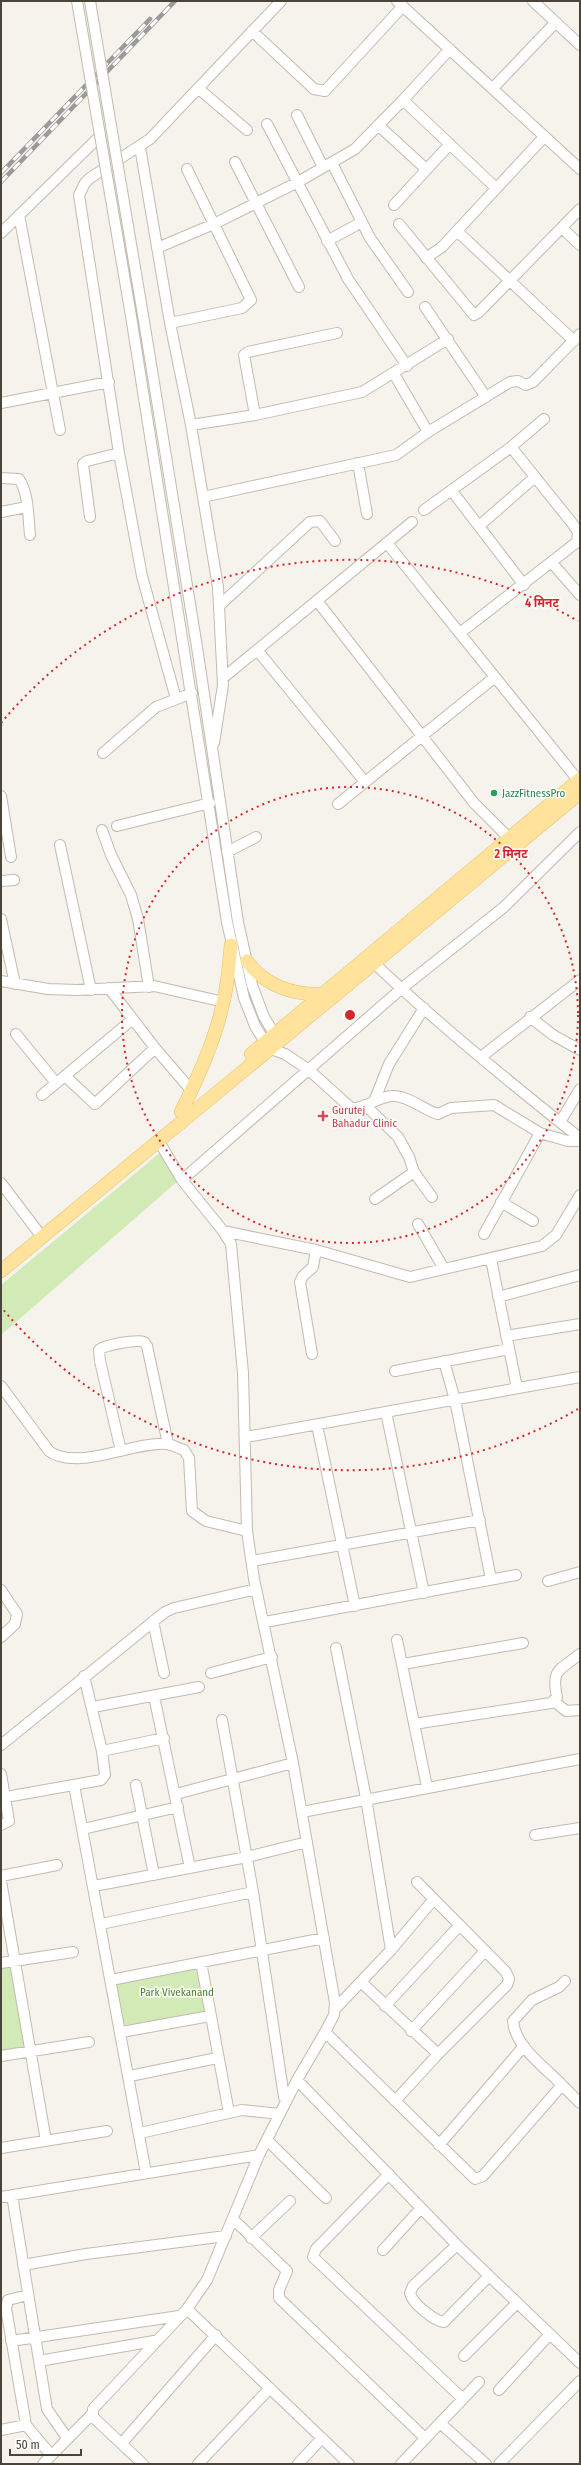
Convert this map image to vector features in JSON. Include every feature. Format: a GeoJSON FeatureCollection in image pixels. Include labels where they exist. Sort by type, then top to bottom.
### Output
{"type":"FeatureCollection","features":[{"type":"Feature","properties":{"kind":"main road"},"geometry":{"type":"LineString","coordinates":[[1,1271],[168,1131],[187,1120],[321,994],[579,779]]}},
{"type":"Feature","properties":{"kind":"main road"},"geometry":{"type":"LineString","coordinates":[[181,1112],[374,963],[580,793]]}},
{"type":"Feature","properties":{"kind":"main road"},"geometry":{"type":"LineString","coordinates":[[168,1131],[181,1112],[206,1060],[224,1002],[231,945]]}},
{"type":"Feature","properties":{"kind":"main road"},"geometry":{"type":"LineString","coordinates":[[247,961],[255,972],[270,983],[305,995],[321,994]]}},
{"type":"Feature","properties":{"kind":"street"},"geometry":{"type":"LineString","coordinates":[[77,1],[131,316],[210,803],[231,945],[244,998],[255,1026],[285,1054],[308,1070],[351,1108],[365,1105],[375,1099],[402,1097],[438,1114],[451,1108],[494,1105],[540,1133],[568,1141],[580,1141]]}},
{"type":"Feature","properties":{"kind":"street"},"geometry":{"type":"LineString","coordinates":[[90,1],[143,315],[213,753],[238,922],[252,985],[272,1041]]}},
{"type":"Feature","properties":{"kind":"street"},"geometry":{"type":"LineString","coordinates":[[176,699],[142,576],[119,453],[79,195],[84,183],[90,178],[140,147],[199,89],[281,1]]}},
{"type":"Feature","properties":{"kind":"street"},"geometry":{"type":"LineString","coordinates":[[533,1],[580,45]]}},
{"type":"Feature","properties":{"kind":"street"},"geometry":{"type":"LineString","coordinates":[[252,31],[314,89],[325,92],[400,4],[580,169]]}},
{"type":"Feature","properties":{"kind":"street"},"geometry":{"type":"LineString","coordinates":[[493,88],[556,22]]}},
{"type":"Feature","properties":{"kind":"street"},"geometry":{"type":"LineString","coordinates":[[158,248],[214,224],[298,182],[355,149],[404,100],[450,49]]}},
{"type":"Feature","properties":{"kind":"street"},"geometry":{"type":"LineString","coordinates":[[199,89],[247,130]]}},
{"type":"Feature","properties":{"kind":"street"},"geometry":{"type":"LineString","coordinates":[[404,100],[496,188]]}},
{"type":"Feature","properties":{"kind":"street"},"geometry":{"type":"LineString","coordinates":[[297,115],[362,222],[370,238],[408,292]]}},
{"type":"Feature","properties":{"kind":"street"},"geometry":{"type":"LineString","coordinates":[[267,124],[348,279],[407,366]]}},
{"type":"Feature","properties":{"kind":"street"},"geometry":{"type":"LineString","coordinates":[[378,125],[426,169]]}},
{"type":"Feature","properties":{"kind":"street"},"geometry":{"type":"LineString","coordinates":[[1,233],[100,136]]}},
{"type":"Feature","properties":{"kind":"street"},"geometry":{"type":"LineString","coordinates":[[426,258],[442,247],[544,136]]}},
{"type":"Feature","properties":{"kind":"street"},"geometry":{"type":"LineString","coordinates":[[394,205],[450,144]]}},
{"type":"Feature","properties":{"kind":"street"},"geometry":{"type":"LineString","coordinates":[[140,147],[170,323],[191,425],[220,605],[223,678],[213,753]]}},
{"type":"Feature","properties":{"kind":"street"},"geometry":{"type":"LineString","coordinates":[[235,162],[299,286]]}},
{"type":"Feature","properties":{"kind":"street"},"geometry":{"type":"LineString","coordinates":[[170,323],[242,308],[250,302],[250,296],[187,169]]}},
{"type":"Feature","properties":{"kind":"street"},"geometry":{"type":"LineString","coordinates":[[399,224],[474,315],[479,312],[580,209]]}},
{"type":"Feature","properties":{"kind":"street"},"geometry":{"type":"LineString","coordinates":[[19,215],[51,393],[60,430]]}},
{"type":"Feature","properties":{"kind":"street"},"geometry":{"type":"LineString","coordinates":[[327,240],[362,222]]}},
{"type":"Feature","properties":{"kind":"street"},"geometry":{"type":"LineString","coordinates":[[562,228],[580,245]]}},
{"type":"Feature","properties":{"kind":"street"},"geometry":{"type":"LineString","coordinates":[[203,496],[396,454],[428,432],[510,382],[518,381],[526,385],[533,382],[577,337],[510,280],[457,231]]}},
{"type":"Feature","properties":{"kind":"street"},"geometry":{"type":"LineString","coordinates":[[425,307],[486,397]]}},
{"type":"Feature","properties":{"kind":"street"},"geometry":{"type":"LineString","coordinates":[[256,415],[244,355],[248,352],[337,333]]}},
{"type":"Feature","properties":{"kind":"street"},"geometry":{"type":"LineString","coordinates":[[191,425],[256,415],[362,392],[407,366],[448,339]]}},
{"type":"Feature","properties":{"kind":"street"},"geometry":{"type":"LineString","coordinates":[[394,374],[428,432]]}},
{"type":"Feature","properties":{"kind":"street"},"geometry":{"type":"LineString","coordinates":[[1,403],[109,382]]}},
{"type":"Feature","properties":{"kind":"street"},"geometry":{"type":"LineString","coordinates":[[424,510],[511,447],[544,419]]}},
{"type":"Feature","properties":{"kind":"street"},"geometry":{"type":"LineString","coordinates":[[460,634],[574,546],[577,542],[578,532],[511,447]]}},
{"type":"Feature","properties":{"kind":"street"},"geometry":{"type":"LineString","coordinates":[[90,517],[83,464],[88,461],[119,453]]}},
{"type":"Feature","properties":{"kind":"street"},"geometry":{"type":"LineString","coordinates":[[358,463],[367,514]]}},
{"type":"Feature","properties":{"kind":"street"},"geometry":{"type":"LineString","coordinates":[[479,526],[536,477]]}},
{"type":"Feature","properties":{"kind":"street"},"geometry":{"type":"LineString","coordinates":[[1,478],[19,479],[22,484],[27,507],[30,535]]}},
{"type":"Feature","properties":{"kind":"street"},"geometry":{"type":"LineString","coordinates":[[452,491],[524,585]]}},
{"type":"Feature","properties":{"kind":"street"},"geometry":{"type":"LineString","coordinates":[[1,512],[27,507]]}},
{"type":"Feature","properties":{"kind":"street"},"geometry":{"type":"LineString","coordinates":[[220,605],[310,522],[320,521],[335,541]]}},
{"type":"Feature","properties":{"kind":"street"},"geometry":{"type":"LineString","coordinates":[[223,678],[318,602],[412,522]]}},
{"type":"Feature","properties":{"kind":"street"},"geometry":{"type":"LineString","coordinates":[[387,543],[579,779]]}},
{"type":"Feature","properties":{"kind":"street"},"geometry":{"type":"LineString","coordinates":[[552,563],[580,595]]}},
{"type":"Feature","properties":{"kind":"street"},"geometry":{"type":"LineString","coordinates":[[318,602],[474,803],[508,837]]}},
{"type":"Feature","properties":{"kind":"street"},"geometry":{"type":"LineString","coordinates":[[258,650],[365,782]]}},
{"type":"Feature","properties":{"kind":"street"},"geometry":{"type":"LineString","coordinates":[[338,804],[495,677]]}},
{"type":"Feature","properties":{"kind":"street"},"geometry":{"type":"LineString","coordinates":[[103,753],[156,707],[192,693]]}},
{"type":"Feature","properties":{"kind":"street"},"geometry":{"type":"LineString","coordinates":[[1,796],[11,857]]}},
{"type":"Feature","properties":{"kind":"street"},"geometry":{"type":"LineString","coordinates":[[117,826],[210,803]]}},
{"type":"Feature","properties":{"kind":"street"},"geometry":{"type":"LineString","coordinates":[[102,830],[111,855],[131,895],[140,928],[149,987]]}},
{"type":"Feature","properties":{"kind":"street"},"geometry":{"type":"LineString","coordinates":[[182,1180],[401,989],[504,907],[580,832]]}},
{"type":"Feature","properties":{"kind":"street"},"geometry":{"type":"LineString","coordinates":[[227,852],[256,837]]}},
{"type":"Feature","properties":{"kind":"street"},"geometry":{"type":"LineString","coordinates":[[60,845],[91,990]]}},
{"type":"Feature","properties":{"kind":"street"},"geometry":{"type":"LineString","coordinates":[[1,881],[14,880]]}},
{"type":"Feature","properties":{"kind":"street"},"geometry":{"type":"LineString","coordinates":[[1,919],[15,984]]}},
{"type":"Feature","properties":{"kind":"street"},"geometry":{"type":"LineString","coordinates":[[228,924],[238,922]]}},
{"type":"Feature","properties":{"kind":"street"},"geometry":{"type":"LineString","coordinates":[[374,963],[401,989],[481,1057],[580,1138]]}},
{"type":"Feature","properties":{"kind":"street"},"geometry":{"type":"LineString","coordinates":[[481,1057],[530,1017],[580,980]]}},
{"type":"Feature","properties":{"kind":"street"},"geometry":{"type":"LineString","coordinates":[[1,981],[48,989],[91,990],[149,987],[224,1002]]}},
{"type":"Feature","properties":{"kind":"street"},"geometry":{"type":"LineString","coordinates":[[109,988],[154,1048],[192,1090]]}},
{"type":"Feature","properties":{"kind":"street"},"geometry":{"type":"LineString","coordinates":[[375,1099],[389,1064],[424,1008]]}},
{"type":"Feature","properties":{"kind":"street"},"geometry":{"type":"LineString","coordinates":[[530,1017],[553,1035],[580,1050]]}},
{"type":"Feature","properties":{"kind":"street"},"geometry":{"type":"LineString","coordinates":[[42,1095],[133,1019]]}},
{"type":"Feature","properties":{"kind":"street"},"geometry":{"type":"LineString","coordinates":[[16,1034],[56,1083]]}},
{"type":"Feature","properties":{"kind":"street"},"geometry":{"type":"LineString","coordinates":[[64,1076],[95,1104],[154,1048]]}},
{"type":"Feature","properties":{"kind":"street"},"geometry":{"type":"LineString","coordinates":[[560,1122],[580,1089]]}},
{"type":"Feature","properties":{"kind":"street"},"geometry":{"type":"LineString","coordinates":[[365,1105],[398,1137],[409,1157],[414,1172],[432,1197]]}},
{"type":"Feature","properties":{"kind":"street"},"geometry":{"type":"LineString","coordinates":[[484,1234],[540,1133]]}},
{"type":"Feature","properties":{"kind":"street"},"geometry":{"type":"LineString","coordinates":[[158,1140],[182,1180],[223,1231],[230,1244],[243,1372],[246,1438],[247,1531],[256,1589],[294,1763],[335,1994],[335,2009]]}},
{"type":"Feature","properties":{"kind":"street"},"geometry":{"type":"LineString","coordinates":[[375,1199],[414,1172]]}},
{"type":"Feature","properties":{"kind":"street"},"geometry":{"type":"LineString","coordinates":[[1,1183],[42,1237]]}},
{"type":"Feature","properties":{"kind":"street"},"geometry":{"type":"LineString","coordinates":[[223,1231],[316,1250],[410,1277],[542,1246],[549,1242],[580,1195]]}},
{"type":"Feature","properties":{"kind":"street"},"geometry":{"type":"LineString","coordinates":[[501,1202],[533,1221]]}},
{"type":"Feature","properties":{"kind":"street"},"geometry":{"type":"LineString","coordinates":[[418,1224],[444,1270]]}},
{"type":"Feature","properties":{"kind":"street"},"geometry":{"type":"LineString","coordinates":[[312,1354],[300,1282],[303,1276],[313,1267],[316,1250]]}},
{"type":"Feature","properties":{"kind":"street"},"geometry":{"type":"LineString","coordinates":[[491,1259],[517,1388]]}},
{"type":"Feature","properties":{"kind":"street"},"geometry":{"type":"LineString","coordinates":[[498,1297],[580,1275]]}},
{"type":"Feature","properties":{"kind":"street"},"geometry":{"type":"LineString","coordinates":[[506,1336],[580,1324]]}},
{"type":"Feature","properties":{"kind":"street"},"geometry":{"type":"LineString","coordinates":[[121,1451],[100,1361],[99,1350],[104,1346],[136,1341],[144,1342],[146,1346],[168,1444]]}},
{"type":"Feature","properties":{"kind":"street"},"geometry":{"type":"LineString","coordinates":[[395,1371],[509,1349]]}},
{"type":"Feature","properties":{"kind":"street"},"geometry":{"type":"LineString","coordinates":[[444,1362],[455,1400],[491,1579]]}},
{"type":"Feature","properties":{"kind":"street"},"geometry":{"type":"LineString","coordinates":[[246,1438],[580,1377]]}},
{"type":"Feature","properties":{"kind":"street"},"geometry":{"type":"LineString","coordinates":[[1,1386],[49,1451],[56,1456],[73,1458],[168,1444],[188,1454],[191,1504],[195,1514],[214,1524],[247,1531]]}},
{"type":"Feature","properties":{"kind":"street"},"geometry":{"type":"LineString","coordinates":[[386,1412],[424,1594]]}},
{"type":"Feature","properties":{"kind":"street"},"geometry":{"type":"LineString","coordinates":[[317,1425],[355,1606]]}},
{"type":"Feature","properties":{"kind":"street"},"geometry":{"type":"LineString","coordinates":[[252,1561],[480,1520]]}},
{"type":"Feature","properties":{"kind":"street"},"geometry":{"type":"LineString","coordinates":[[548,1581],[580,1572]]}},
{"type":"Feature","properties":{"kind":"street"},"geometry":{"type":"LineString","coordinates":[[264,1622],[424,1594],[516,1575]]}},
{"type":"Feature","properties":{"kind":"street"},"geometry":{"type":"LineString","coordinates":[[1,1744],[153,1621],[174,1608],[256,1589]]}},
{"type":"Feature","properties":{"kind":"street"},"geometry":{"type":"LineString","coordinates":[[1,1590],[17,1614],[15,1624],[1,1637]]}},
{"type":"Feature","properties":{"kind":"street"},"geometry":{"type":"LineString","coordinates":[[153,1621],[164,1673]]}},
{"type":"Feature","properties":{"kind":"street"},"geometry":{"type":"LineString","coordinates":[[397,1640],[427,1787]]}},
{"type":"Feature","properties":{"kind":"street"},"geometry":{"type":"LineString","coordinates":[[403,1664],[523,1642]]}},
{"type":"Feature","properties":{"kind":"street"},"geometry":{"type":"LineString","coordinates":[[336,1648],[366,1798],[391,1950]]}},
{"type":"Feature","properties":{"kind":"street"},"geometry":{"type":"LineString","coordinates":[[555,1702],[557,1697],[554,1680],[555,1675],[580,1654]]}},
{"type":"Feature","properties":{"kind":"street"},"geometry":{"type":"LineString","coordinates":[[211,1672],[272,1657]]}},
{"type":"Feature","properties":{"kind":"street"},"geometry":{"type":"LineString","coordinates":[[6,1797],[97,1782],[104,1777],[102,1751],[93,1707],[84,1676]]}},
{"type":"Feature","properties":{"kind":"street"},"geometry":{"type":"LineString","coordinates":[[93,1707],[199,1687]]}},
{"type":"Feature","properties":{"kind":"street"},"geometry":{"type":"LineString","coordinates":[[154,1696],[176,1794],[190,1868]]}},
{"type":"Feature","properties":{"kind":"street"},"geometry":{"type":"LineString","coordinates":[[414,1724],[555,1702],[566,1711],[580,1710]]}},
{"type":"Feature","properties":{"kind":"street"},"geometry":{"type":"LineString","coordinates":[[222,1720],[254,1892],[284,2096],[287,2099]]}},
{"type":"Feature","properties":{"kind":"street"},"geometry":{"type":"LineString","coordinates":[[102,1751],[164,1738]]}},
{"type":"Feature","properties":{"kind":"street"},"geometry":{"type":"LineString","coordinates":[[302,1812],[366,1798],[580,1760]]}},
{"type":"Feature","properties":{"kind":"street"},"geometry":{"type":"LineString","coordinates":[[176,1794],[294,1763]]}},
{"type":"Feature","properties":{"kind":"street"},"geometry":{"type":"LineString","coordinates":[[1,1774],[9,1821],[1,1825]]}},
{"type":"Feature","properties":{"kind":"street"},"geometry":{"type":"LineString","coordinates":[[74,1785],[122,2032],[146,2173]]}},
{"type":"Feature","properties":{"kind":"street"},"geometry":{"type":"LineString","coordinates":[[136,1785],[154,1875]]}},
{"type":"Feature","properties":{"kind":"street"},"geometry":{"type":"LineString","coordinates":[[83,1829],[178,1807]]}},
{"type":"Feature","properties":{"kind":"street"},"geometry":{"type":"LineString","coordinates":[[535,1835],[580,1828]]}},
{"type":"Feature","properties":{"kind":"street"},"geometry":{"type":"LineString","coordinates":[[94,1886],[247,1857],[307,1842]]}},
{"type":"Feature","properties":{"kind":"street"},"geometry":{"type":"LineString","coordinates":[[1,1876],[57,1865]]}},
{"type":"Feature","properties":{"kind":"street"},"geometry":{"type":"LineString","coordinates":[[1,1881],[46,2141]]}},
{"type":"Feature","properties":{"kind":"street"},"geometry":{"type":"LineString","coordinates":[[395,2101],[438,2054],[507,1985],[509,1977],[506,1972],[459,1926],[418,1882]]}},
{"type":"Feature","properties":{"kind":"street"},"geometry":{"type":"LineString","coordinates":[[101,1924],[254,1892]]}},
{"type":"Feature","properties":{"kind":"street"},"geometry":{"type":"LineString","coordinates":[[43,2464],[66,2438],[92,2414],[93,2409],[99,2401],[183,2312],[207,2280],[234,2220],[259,2155],[297,2080],[325,2032],[335,2009],[391,1950],[434,1899]]}},
{"type":"Feature","properties":{"kind":"street"},"geometry":{"type":"LineString","coordinates":[[386,2006],[459,1926]]}},
{"type":"Feature","properties":{"kind":"street"},"geometry":{"type":"LineString","coordinates":[[111,1980],[324,1938]]}},
{"type":"Feature","properties":{"kind":"street"},"geometry":{"type":"LineString","coordinates":[[411,2030],[485,1951]]}},
{"type":"Feature","properties":{"kind":"street"},"geometry":{"type":"LineString","coordinates":[[1,1963],[73,1952]]}},
{"type":"Feature","properties":{"kind":"street"},"geometry":{"type":"LineString","coordinates":[[201,1962],[217,2058],[229,2113]]}},
{"type":"Feature","properties":{"kind":"street"},"geometry":{"type":"LineString","coordinates":[[565,1981],[559,1987],[532,2000],[516,2017],[514,2021],[515,2031],[524,2046],[580,2103]]}},
{"type":"Feature","properties":{"kind":"street"},"geometry":{"type":"LineString","coordinates":[[361,1982],[438,2054]]}},
{"type":"Feature","properties":{"kind":"street"},"geometry":{"type":"LineString","coordinates":[[122,2032],[210,2016]]}},
{"type":"Feature","properties":{"kind":"street"},"geometry":{"type":"LineString","coordinates":[[325,2032],[472,2178],[479,2179],[562,2084]]}},
{"type":"Feature","properties":{"kind":"street"},"geometry":{"type":"LineString","coordinates":[[1,2056],[89,2042]]}},
{"type":"Feature","properties":{"kind":"street"},"geometry":{"type":"LineString","coordinates":[[440,2145],[524,2046]]}},
{"type":"Feature","properties":{"kind":"street"},"geometry":{"type":"LineString","coordinates":[[130,2076],[217,2058]]}},
{"type":"Feature","properties":{"kind":"street"},"geometry":{"type":"LineString","coordinates":[[297,2080],[457,2245],[580,2363]]}},
{"type":"Feature","properties":{"kind":"street"},"geometry":{"type":"LineString","coordinates":[[140,2133],[248,2110],[280,2114]]}},
{"type":"Feature","properties":{"kind":"street"},"geometry":{"type":"LineString","coordinates":[[1,2148],[107,2131]]}},
{"type":"Feature","properties":{"kind":"street"},"geometry":{"type":"LineString","coordinates":[[267,2140],[326,2198]]}},
{"type":"Feature","properties":{"kind":"street"},"geometry":{"type":"LineString","coordinates":[[1,2197],[259,2155]]}},
{"type":"Feature","properties":{"kind":"street"},"geometry":{"type":"LineString","coordinates":[[389,2174],[316,2249],[313,2257],[463,2399]]}},
{"type":"Feature","properties":{"kind":"street"},"geometry":{"type":"LineString","coordinates":[[12,2196],[47,2409],[66,2438]]}},
{"type":"Feature","properties":{"kind":"street"},"geometry":{"type":"LineString","coordinates":[[251,2238],[290,2201]]}},
{"type":"Feature","properties":{"kind":"street"},"geometry":{"type":"LineString","coordinates":[[383,2250],[421,2208]]}},
{"type":"Feature","properties":{"kind":"street"},"geometry":{"type":"LineString","coordinates":[[234,2220],[287,2271],[279,2290],[279,2298],[425,2438]]}},
{"type":"Feature","properties":{"kind":"street"},"geometry":{"type":"LineString","coordinates":[[23,2265],[86,2254],[226,2236]]}},
{"type":"Feature","properties":{"kind":"street"},"geometry":{"type":"LineString","coordinates":[[457,2245],[413,2286],[410,2293],[414,2300],[437,2320],[444,2322],[489,2276]]}},
{"type":"Feature","properties":{"kind":"street"},"geometry":{"type":"LineString","coordinates":[[28,2295],[6,2302],[11,2340],[26,2425],[51,2456]]}},
{"type":"Feature","properties":{"kind":"street"},"geometry":{"type":"LineString","coordinates":[[464,2356],[517,2302]]}},
{"type":"Feature","properties":{"kind":"street"},"geometry":{"type":"LineString","coordinates":[[11,2340],[183,2312],[216,2335],[349,2464]]}},
{"type":"Feature","properties":{"kind":"street"},"geometry":{"type":"LineString","coordinates":[[499,2390],[550,2334]]}},
{"type":"Feature","properties":{"kind":"street"},"geometry":{"type":"LineString","coordinates":[[122,2443],[216,2335]]}},
{"type":"Feature","properties":{"kind":"street"},"geometry":{"type":"LineString","coordinates":[[39,2361],[154,2341]]}},
{"type":"Feature","properties":{"kind":"street"},"geometry":{"type":"LineString","coordinates":[[401,2464],[479,2382]]}},
{"type":"Feature","properties":{"kind":"street"},"geometry":{"type":"LineString","coordinates":[[499,2464],[579,2384]]}},
{"type":"Feature","properties":{"kind":"street"},"geometry":{"type":"LineString","coordinates":[[198,2464],[270,2388]]}},
{"type":"Feature","properties":{"kind":"street"},"geometry":{"type":"LineString","coordinates":[[92,2414],[143,2464]]}},
{"type":"Feature","properties":{"kind":"street"},"geometry":{"type":"LineString","coordinates":[[440,2423],[486,2464]]}},
{"type":"Feature","properties":{"kind":"street"},"geometry":{"type":"LineString","coordinates":[[1,2430],[26,2425]]}},
{"type":"Feature","properties":{"kind":"street"},"geometry":{"type":"LineString","coordinates":[[298,2464],[322,2438]]}},
{"type":"Feature","properties":{"kind":"green space"},"geometry":{"type":"Polygon","coordinates":[[[161,1152],[179,1180],[1,1335],[1,1285],[161,1152]]]}},
{"type":"Feature","properties":{"kind":"green space"},"geometry":{"type":"Polygon","coordinates":[[[14,1961],[29,2046],[1,2052],[1,1964],[14,1961]]]}},
{"type":"Feature","properties":{"kind":"green space","name":"Park Vivekanand"},"geometry":{"type":"Polygon","coordinates":[[[199,1963],[207,2012],[121,2026],[112,1981],[199,1963]]]}},
{"type":"Feature","properties":{"kind":"railway"},"geometry":{"type":"LineString","coordinates":[[1,182],[175,1]]}},
{"type":"Feature","properties":{"kind":"railway"},"geometry":{"type":"LineString","coordinates":[[1,173],[150,19]]}},
{"type":"Feature","properties":{"kind":"place","name":"JazzFitnessPro"},"geometry":{"type":"Point","coordinates":[494,793]}},
{"type":"Feature","properties":{"kind":"place","name":"Gurutej Bahadur Clinic"},"geometry":{"type":"Point","coordinates":[323,1116]}}]}
